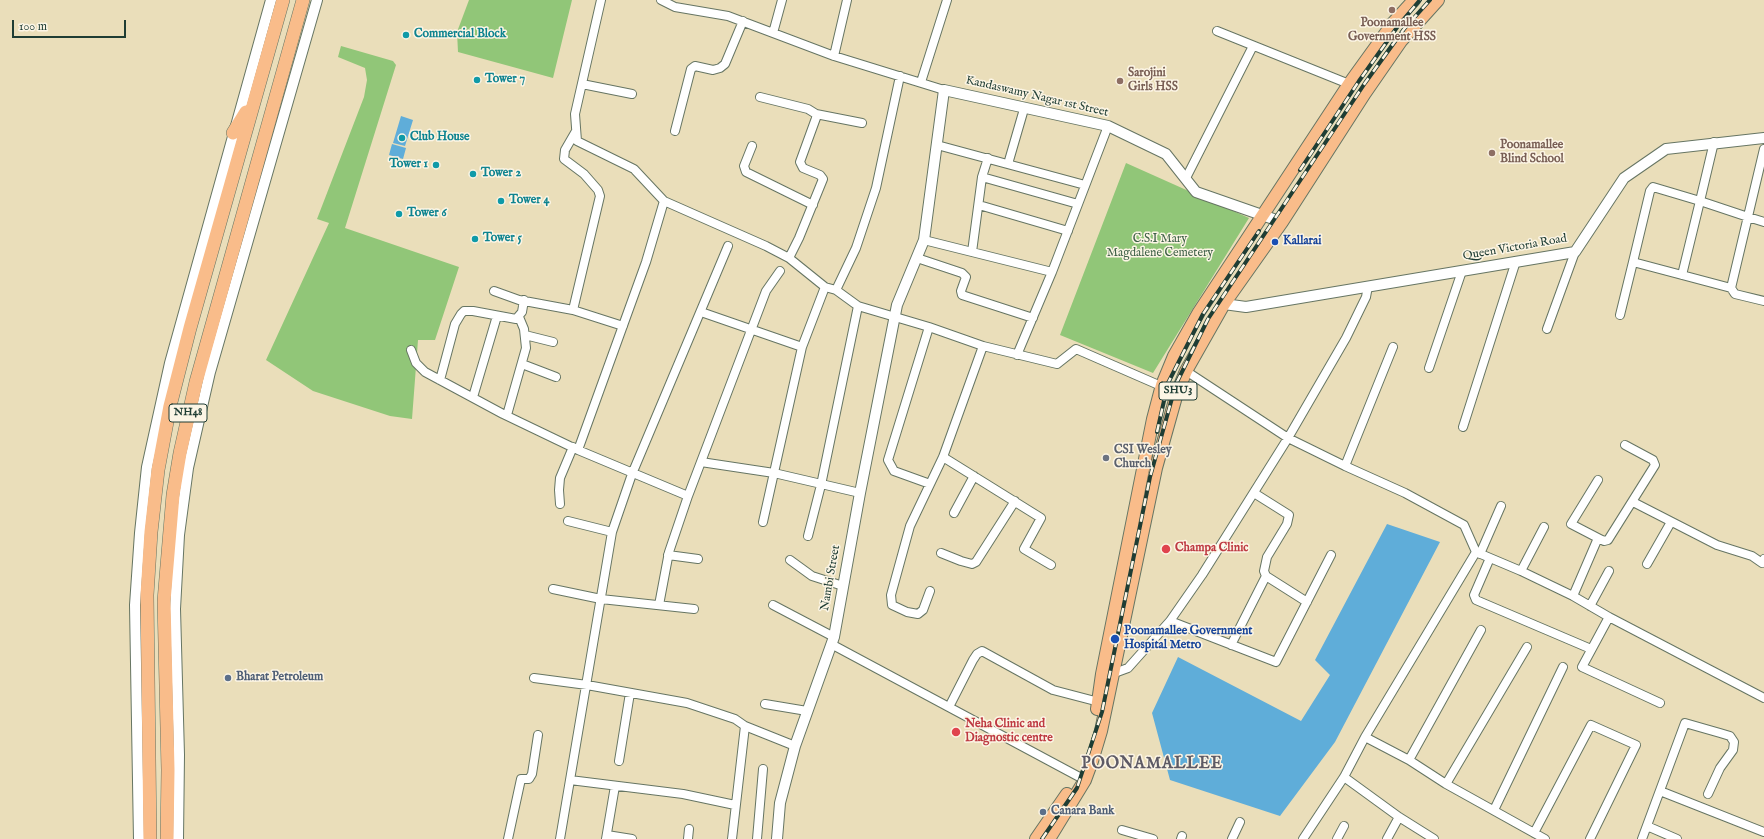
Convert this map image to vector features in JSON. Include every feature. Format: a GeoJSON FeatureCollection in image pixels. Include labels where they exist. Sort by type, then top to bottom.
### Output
{"type":"FeatureCollection","features":[{"type":"Feature","properties":{"kind":"highway","name":"NH48"},"geometry":{"type":"LineString","coordinates":[[150,839],[147,595],[151,532],[158,470],[177,379],[263,68],[284,0]]}},
{"type":"Feature","properties":{"kind":"highway","name":"NH48"},"geometry":{"type":"LineString","coordinates":[[167,839],[168,770],[164,601],[173,495],[180,453],[196,382],[304,0]]}},
{"type":"Feature","properties":{"kind":"highway"},"geometry":{"type":"LineString","coordinates":[[233,133],[244,115],[263,68]]}},
{"type":"Feature","properties":{"kind":"main road","name":"SHU3"},"geometry":{"type":"LineString","coordinates":[[1049,839],[1082,779],[1101,732],[1107,674],[1154,419],[1162,385],[1174,356],[1199,312],[1349,84],[1393,23],[1414,0]]}},
{"type":"Feature","properties":{"kind":"main road","name":"SHU3"},"geometry":{"type":"LineString","coordinates":[[1036,839],[1082,779],[1098,702],[1107,674],[1156,468],[1177,393],[1186,371],[1224,304],[1282,222],[1373,81],[1401,41],[1438,0]]}},
{"type":"Feature","properties":{"kind":"street"},"geometry":{"type":"LineString","coordinates":[[139,839],[135,605],[137,558],[144,492],[152,442],[164,384],[271,0]]}},
{"type":"Feature","properties":{"kind":"street"},"geometry":{"type":"LineString","coordinates":[[178,839],[179,755],[175,609],[179,535],[188,468],[210,372],[317,0]]}},
{"type":"Feature","properties":{"kind":"street"},"geometry":{"type":"LineString","coordinates":[[601,0],[575,114],[577,141],[634,169],[664,201],[789,258],[825,287],[836,290],[858,306],[929,327],[983,346],[1057,364],[1076,349],[1162,385],[1177,393]]}},
{"type":"Feature","properties":{"kind":"street"},"geometry":{"type":"LineString","coordinates":[[661,0],[675,7],[716,13],[834,56],[944,90]]}},
{"type":"Feature","properties":{"kind":"street"},"geometry":{"type":"LineString","coordinates":[[773,33],[782,0]]}},
{"type":"Feature","properties":{"kind":"street"},"geometry":{"type":"LineString","coordinates":[[834,56],[847,0]]}},
{"type":"Feature","properties":{"kind":"street"},"geometry":{"type":"LineString","coordinates":[[921,82],[947,0]]}},
{"type":"Feature","properties":{"kind":"street"},"geometry":{"type":"LineString","coordinates":[[675,131],[693,66],[713,70],[726,64],[743,22]]}},
{"type":"Feature","properties":{"kind":"street"},"geometry":{"type":"LineString","coordinates":[[1217,31],[1349,84]]}},
{"type":"Feature","properties":{"kind":"street"},"geometry":{"type":"LineString","coordinates":[[1186,178],[1253,46]]}},
{"type":"Feature","properties":{"kind":"street"},"geometry":{"type":"LineString","coordinates":[[836,290],[856,248],[876,188],[900,76]]}},
{"type":"Feature","properties":{"kind":"street"},"geometry":{"type":"LineString","coordinates":[[582,84],[632,94]]}},
{"type":"Feature","properties":{"kind":"street","name":"Kandaswamy Nagar 1st Street"},"geometry":{"type":"LineString","coordinates":[[944,90],[1024,109],[1108,126],[1166,154],[1196,192],[1282,222]]}},
{"type":"Feature","properties":{"kind":"street","name":"Nambi Street"},"geometry":{"type":"LineString","coordinates":[[777,839],[780,803],[795,746],[833,640],[897,305],[924,240],[944,90]]}},
{"type":"Feature","properties":{"kind":"street"},"geometry":{"type":"LineString","coordinates":[[760,97],[808,110],[816,114],[862,123]]}},
{"type":"Feature","properties":{"kind":"street"},"geometry":{"type":"LineString","coordinates":[[1008,164],[1024,109]]}},
{"type":"Feature","properties":{"kind":"street"},"geometry":{"type":"LineString","coordinates":[[789,258],[813,205],[822,177],[803,168],[800,162],[816,118],[816,114]]}},
{"type":"Feature","properties":{"kind":"street"},"geometry":{"type":"LineString","coordinates":[[1017,355],[1052,272],[1108,126]]}},
{"type":"Feature","properties":{"kind":"street"},"geometry":{"type":"LineString","coordinates":[[573,310],[600,196],[598,190],[584,174],[564,158],[565,150],[576,131]]}},
{"type":"Feature","properties":{"kind":"street","name":"Queen Victoria Road"},"geometry":{"type":"LineString","coordinates":[[1224,304],[1246,307],[1575,252],[1624,178],[1666,148],[1764,138]]}},
{"type":"Feature","properties":{"kind":"street"},"geometry":{"type":"LineString","coordinates":[[1682,275],[1714,142]]}},
{"type":"Feature","properties":{"kind":"street"},"geometry":{"type":"LineString","coordinates":[[937,145],[1085,185]]}},
{"type":"Feature","properties":{"kind":"street"},"geometry":{"type":"LineString","coordinates":[[752,146],[744,166],[746,172],[813,205]]}},
{"type":"Feature","properties":{"kind":"street"},"geometry":{"type":"LineString","coordinates":[[1731,288],[1764,149]]}},
{"type":"Feature","properties":{"kind":"street"},"geometry":{"type":"LineString","coordinates":[[972,252],[982,177],[988,158]]}},
{"type":"Feature","properties":{"kind":"street"},"geometry":{"type":"LineString","coordinates":[[982,177],[1078,204]]}},
{"type":"Feature","properties":{"kind":"street"},"geometry":{"type":"LineString","coordinates":[[1620,315],[1650,191],[1653,187],[1764,222]]}},
{"type":"Feature","properties":{"kind":"street"},"geometry":{"type":"LineString","coordinates":[[560,504],[560,478],[576,449],[623,326],[646,262],[664,201]]}},
{"type":"Feature","properties":{"kind":"street"},"geometry":{"type":"LineString","coordinates":[[979,205],[1068,231]]}},
{"type":"Feature","properties":{"kind":"street"},"geometry":{"type":"LineString","coordinates":[[924,240],[1052,272]]}},
{"type":"Feature","properties":{"kind":"street"},"geometry":{"type":"LineString","coordinates":[[560,839],[612,532],[632,474],[728,246]]}},
{"type":"Feature","properties":{"kind":"street"},"geometry":{"type":"LineString","coordinates":[[1547,329],[1575,252]]}},
{"type":"Feature","properties":{"kind":"street"},"geometry":{"type":"LineString","coordinates":[[917,258],[962,273],[966,277],[961,291],[962,295],[1033,318]]}},
{"type":"Feature","properties":{"kind":"street"},"geometry":{"type":"LineString","coordinates":[[1463,427],[1516,262]]}},
{"type":"Feature","properties":{"kind":"street"},"geometry":{"type":"LineString","coordinates":[[1633,262],[1731,288],[1735,294],[1764,301]]}},
{"type":"Feature","properties":{"kind":"street"},"geometry":{"type":"LineString","coordinates":[[1429,368],[1462,270]]}},
{"type":"Feature","properties":{"kind":"street"},"geometry":{"type":"LineString","coordinates":[[659,605],[668,555],[688,496],[766,291],[780,271]]}},
{"type":"Feature","properties":{"kind":"street"},"geometry":{"type":"LineString","coordinates":[[1107,674],[1128,668],[1170,621],[1202,575],[1288,438],[1346,338],[1366,297],[1368,286]]}},
{"type":"Feature","properties":{"kind":"street"},"geometry":{"type":"LineString","coordinates":[[763,522],[802,347],[825,287]]}},
{"type":"Feature","properties":{"kind":"street"},"geometry":{"type":"LineString","coordinates":[[494,291],[524,300],[573,310],[623,326]]}},
{"type":"Feature","properties":{"kind":"street"},"geometry":{"type":"LineString","coordinates":[[507,415],[526,348],[525,335],[519,317],[524,300]]}},
{"type":"Feature","properties":{"kind":"street"},"geometry":{"type":"LineString","coordinates":[[808,536],[821,485],[858,306]]}},
{"type":"Feature","properties":{"kind":"street"},"geometry":{"type":"LineString","coordinates":[[440,380],[455,324],[464,311],[473,311],[516,320],[519,317]]}},
{"type":"Feature","properties":{"kind":"street"},"geometry":{"type":"LineString","coordinates":[[701,312],[802,347]]}},
{"type":"Feature","properties":{"kind":"street"},"geometry":{"type":"LineString","coordinates":[[473,397],[498,316]]}},
{"type":"Feature","properties":{"kind":"street"},"geometry":{"type":"LineString","coordinates":[[929,327],[888,460],[894,471],[930,484]]}},
{"type":"Feature","properties":{"kind":"street"},"geometry":{"type":"LineString","coordinates":[[525,335],[553,342]]}},
{"type":"Feature","properties":{"kind":"street"},"geometry":{"type":"LineString","coordinates":[[930,591],[923,610],[918,614],[901,610],[892,605],[891,595],[910,526],[943,457],[983,346]]}},
{"type":"Feature","properties":{"kind":"street"},"geometry":{"type":"LineString","coordinates":[[1345,466],[1393,347]]}},
{"type":"Feature","properties":{"kind":"street"},"geometry":{"type":"LineString","coordinates":[[410,350],[416,363],[425,372],[440,380],[576,449],[632,474],[688,496]]}},
{"type":"Feature","properties":{"kind":"street"},"geometry":{"type":"LineString","coordinates":[[522,364],[556,377]]}},
{"type":"Feature","properties":{"kind":"street"},"geometry":{"type":"LineString","coordinates":[[1186,371],[1288,438],[1405,493],[1464,525],[1478,553],[1521,571],[1573,596],[1609,617],[1764,698]]}},
{"type":"Feature","properties":{"kind":"street"},"geometry":{"type":"LineString","coordinates":[[1598,480],[1571,524],[1604,541],[1608,540],[1633,502],[1655,462],[1624,445]]}},
{"type":"Feature","properties":{"kind":"street"},"geometry":{"type":"LineString","coordinates":[[943,457],[1041,518],[1024,549],[1051,564]]}},
{"type":"Feature","properties":{"kind":"street"},"geometry":{"type":"LineString","coordinates":[[701,462],[774,473],[860,493]]}},
{"type":"Feature","properties":{"kind":"street"},"geometry":{"type":"LineString","coordinates":[[954,513],[974,476]]}},
{"type":"Feature","properties":{"kind":"street"},"geometry":{"type":"LineString","coordinates":[[1254,493],[1288,515],[1287,524],[1267,557],[1264,571],[1266,576],[1307,602]]}},
{"type":"Feature","properties":{"kind":"street"},"geometry":{"type":"LineString","coordinates":[[941,553],[972,564],[976,562],[1015,501]]}},
{"type":"Feature","properties":{"kind":"street"},"geometry":{"type":"LineString","coordinates":[[1633,502],[1717,545],[1752,556],[1762,563],[1764,559]]}},
{"type":"Feature","properties":{"kind":"street"},"geometry":{"type":"LineString","coordinates":[[1303,839],[1344,777],[1365,737],[1478,553],[1501,506]]}},
{"type":"Feature","properties":{"kind":"street"},"geometry":{"type":"LineString","coordinates":[[568,521],[612,532]]}},
{"type":"Feature","properties":{"kind":"street"},"geometry":{"type":"LineString","coordinates":[[1647,564],[1671,522]]}},
{"type":"Feature","properties":{"kind":"street"},"geometry":{"type":"LineString","coordinates":[[1521,571],[1544,527]]}},
{"type":"Feature","properties":{"kind":"street"},"geometry":{"type":"LineString","coordinates":[[1573,596],[1598,538]]}},
{"type":"Feature","properties":{"kind":"street"},"geometry":{"type":"LineString","coordinates":[[668,555],[698,559]]}},
{"type":"Feature","properties":{"kind":"street"},"geometry":{"type":"LineString","coordinates":[[1170,621],[1276,662],[1331,555]]}},
{"type":"Feature","properties":{"kind":"street"},"geometry":{"type":"LineString","coordinates":[[1490,558],[1474,595],[1476,600],[1591,648]]}},
{"type":"Feature","properties":{"kind":"street"},"geometry":{"type":"LineString","coordinates":[[790,560],[812,576],[843,586]]}},
{"type":"Feature","properties":{"kind":"street"},"geometry":{"type":"LineString","coordinates":[[1590,606],[1609,571]]}},
{"type":"Feature","properties":{"kind":"street"},"geometry":{"type":"LineString","coordinates":[[1231,645],[1266,576]]}},
{"type":"Feature","properties":{"kind":"street"},"geometry":{"type":"LineString","coordinates":[[553,589],[601,599],[694,609]]}},
{"type":"Feature","properties":{"kind":"street"},"geometry":{"type":"LineString","coordinates":[[773,605],[949,708],[1082,779]]}},
{"type":"Feature","properties":{"kind":"street"},"geometry":{"type":"LineString","coordinates":[[1609,617],[1582,667],[1660,703]]}},
{"type":"Feature","properties":{"kind":"street"},"geometry":{"type":"LineString","coordinates":[[1409,760],[1481,630]]}},
{"type":"Feature","properties":{"kind":"street"},"geometry":{"type":"LineString","coordinates":[[1446,784],[1527,647]]}},
{"type":"Feature","properties":{"kind":"street"},"geometry":{"type":"LineString","coordinates":[[949,708],[973,660],[977,654],[982,652],[1053,690],[1098,702]]}},
{"type":"Feature","properties":{"kind":"street"},"geometry":{"type":"LineString","coordinates":[[1494,810],[1563,667]]}},
{"type":"Feature","properties":{"kind":"street"},"geometry":{"type":"LineString","coordinates":[[534,678],[586,684],[687,703],[735,719],[745,726],[795,746]]}},
{"type":"Feature","properties":{"kind":"street"},"geometry":{"type":"LineString","coordinates":[[619,761],[630,693]]}},
{"type":"Feature","properties":{"kind":"street"},"geometry":{"type":"LineString","coordinates":[[765,704],[807,711]]}},
{"type":"Feature","properties":{"kind":"street"},"geometry":{"type":"LineString","coordinates":[[1642,839],[1685,723],[1730,736],[1734,742],[1733,750],[1720,768],[1708,794]]}},
{"type":"Feature","properties":{"kind":"street"},"geometry":{"type":"LineString","coordinates":[[1534,833],[1591,725],[1636,745],[1590,839]]}},
{"type":"Feature","properties":{"kind":"street"},"geometry":{"type":"LineString","coordinates":[[732,839],[745,726]]}},
{"type":"Feature","properties":{"kind":"street"},"geometry":{"type":"LineString","coordinates":[[508,839],[521,780],[529,778],[532,774],[538,735]]}},
{"type":"Feature","properties":{"kind":"street"},"geometry":{"type":"LineString","coordinates":[[1365,737],[1409,760],[1446,784],[1544,839]]}},
{"type":"Feature","properties":{"kind":"street"},"geometry":{"type":"LineString","coordinates":[[758,839],[763,769]]}},
{"type":"Feature","properties":{"kind":"street"},"geometry":{"type":"LineString","coordinates":[[1344,777],[1399,817],[1434,839]]}},
{"type":"Feature","properties":{"kind":"street"},"geometry":{"type":"LineString","coordinates":[[570,780],[683,794],[735,805]]}},
{"type":"Feature","properties":{"kind":"street"},"geometry":{"type":"LineString","coordinates":[[615,786],[607,837],[632,839]]}},
{"type":"Feature","properties":{"kind":"street"},"geometry":{"type":"LineString","coordinates":[[1660,791],[1764,832]]}},
{"type":"Feature","properties":{"kind":"street"},"geometry":{"type":"LineString","coordinates":[[1387,839],[1399,817]]}},
{"type":"Feature","properties":{"kind":"street"},"geometry":{"type":"LineString","coordinates":[[1232,839],[1240,822]]}},
{"type":"Feature","properties":{"kind":"street"},"geometry":{"type":"LineString","coordinates":[[1337,839],[1344,826]]}},
{"type":"Feature","properties":{"kind":"street"},"geometry":{"type":"LineString","coordinates":[[1647,826],[1677,839]]}},
{"type":"Feature","properties":{"kind":"street"},"geometry":{"type":"LineString","coordinates":[[688,839],[689,829]]}},
{"type":"Feature","properties":{"kind":"street"},"geometry":{"type":"LineString","coordinates":[[1122,830],[1153,839]]}},
{"type":"Feature","properties":{"kind":"green space"},"geometry":{"type":"Polygon","coordinates":[[[469,0],[572,0],[553,78],[458,52],[457,32],[469,0]]]}},
{"type":"Feature","properties":{"kind":"green space"},"geometry":{"type":"Polygon","coordinates":[[[341,46],[393,61],[396,65],[345,228],[459,267],[435,340],[418,340],[412,419],[390,416],[313,391],[266,360],[329,223],[317,219],[364,97],[367,80],[365,68],[338,57],[341,46]]]}},
{"type":"Feature","properties":{"kind":"green space","name":"C.S.I Mary Magdalene Cemetery"},"geometry":{"type":"Polygon","coordinates":[[[1126,163],[1249,218],[1153,373],[1060,335],[1126,163]]]}},
{"type":"Feature","properties":{"kind":"water"},"geometry":{"type":"Polygon","coordinates":[[[401,116],[413,120],[405,146],[393,143],[401,116]]]}},
{"type":"Feature","properties":{"kind":"water"},"geometry":{"type":"Polygon","coordinates":[[[392,144],[406,148],[403,159],[389,155],[392,144]]]}},
{"type":"Feature","properties":{"kind":"water"},"geometry":{"type":"Polygon","coordinates":[[[1387,524],[1440,542],[1335,742],[1280,816],[1170,780],[1152,713],[1178,657],[1301,721],[1330,675],[1315,660],[1387,524]]]}},
{"type":"Feature","properties":{"kind":"railway"},"geometry":{"type":"LineString","coordinates":[[1300,170],[1359,81],[1398,26],[1420,0]]}},
{"type":"Feature","properties":{"kind":"railway"},"geometry":{"type":"LineString","coordinates":[[1042,839],[1077,788],[1102,712],[1150,477],[1176,384],[1208,319],[1365,83],[1404,29],[1430,0]]}},
{"type":"Feature","properties":{"kind":"railway"},"geometry":{"type":"LineString","coordinates":[[1157,432],[1168,383],[1203,314],[1259,231]]}},
{"type":"Feature","properties":{"kind":"place","name":"Poonamallee Government HSS"},"geometry":{"type":"Point","coordinates":[1392,10]}},
{"type":"Feature","properties":{"kind":"place","name":"Commercial Block"},"geometry":{"type":"Point","coordinates":[406,35]}},
{"type":"Feature","properties":{"kind":"place","name":"Tower 7"},"geometry":{"type":"Point","coordinates":[477,80]}},
{"type":"Feature","properties":{"kind":"place","name":"Sarojini Girls HSS"},"geometry":{"type":"Point","coordinates":[1120,81]}},
{"type":"Feature","properties":{"kind":"place","name":"Club House"},"geometry":{"type":"Point","coordinates":[402,138]}},
{"type":"Feature","properties":{"kind":"place","name":"Poonamallee Blind School"},"geometry":{"type":"Point","coordinates":[1492,153]}},
{"type":"Feature","properties":{"kind":"place","name":"Tower 1"},"geometry":{"type":"Point","coordinates":[436,165]}},
{"type":"Feature","properties":{"kind":"place","name":"Tower 2"},"geometry":{"type":"Point","coordinates":[473,174]}},
{"type":"Feature","properties":{"kind":"place","name":"Tower 4"},"geometry":{"type":"Point","coordinates":[501,201]}},
{"type":"Feature","properties":{"kind":"place","name":"Tower 6"},"geometry":{"type":"Point","coordinates":[399,214]}},
{"type":"Feature","properties":{"kind":"place","name":"Tower 5"},"geometry":{"type":"Point","coordinates":[475,239]}},
{"type":"Feature","properties":{"kind":"place","name":"Kallarai"},"geometry":{"type":"Point","coordinates":[1275,242]}},
{"type":"Feature","properties":{"kind":"place","name":"CSI Wesley Church"},"geometry":{"type":"Point","coordinates":[1106,458]}},
{"type":"Feature","properties":{"kind":"place","name":"Champa Clinic"},"geometry":{"type":"Point","coordinates":[1166,549]}},
{"type":"Feature","properties":{"kind":"place","name":"Poonamallee Government Hospital Metro"},"geometry":{"type":"Point","coordinates":[1115,639]}},
{"type":"Feature","properties":{"kind":"place","name":"Bharat Petroleum"},"geometry":{"type":"Point","coordinates":[228,678]}},
{"type":"Feature","properties":{"kind":"place","name":"Neha Clinic and Diagnostic centre"},"geometry":{"type":"Point","coordinates":[956,732]}},
{"type":"Feature","properties":{"kind":"place","name":"Canara Bank"},"geometry":{"type":"Point","coordinates":[1043,812]}},
{"type":"Feature","properties":{"kind":"district","name":"POONAMALLEE"},"geometry":{"type":"Point","coordinates":[1152,765]}}]}
